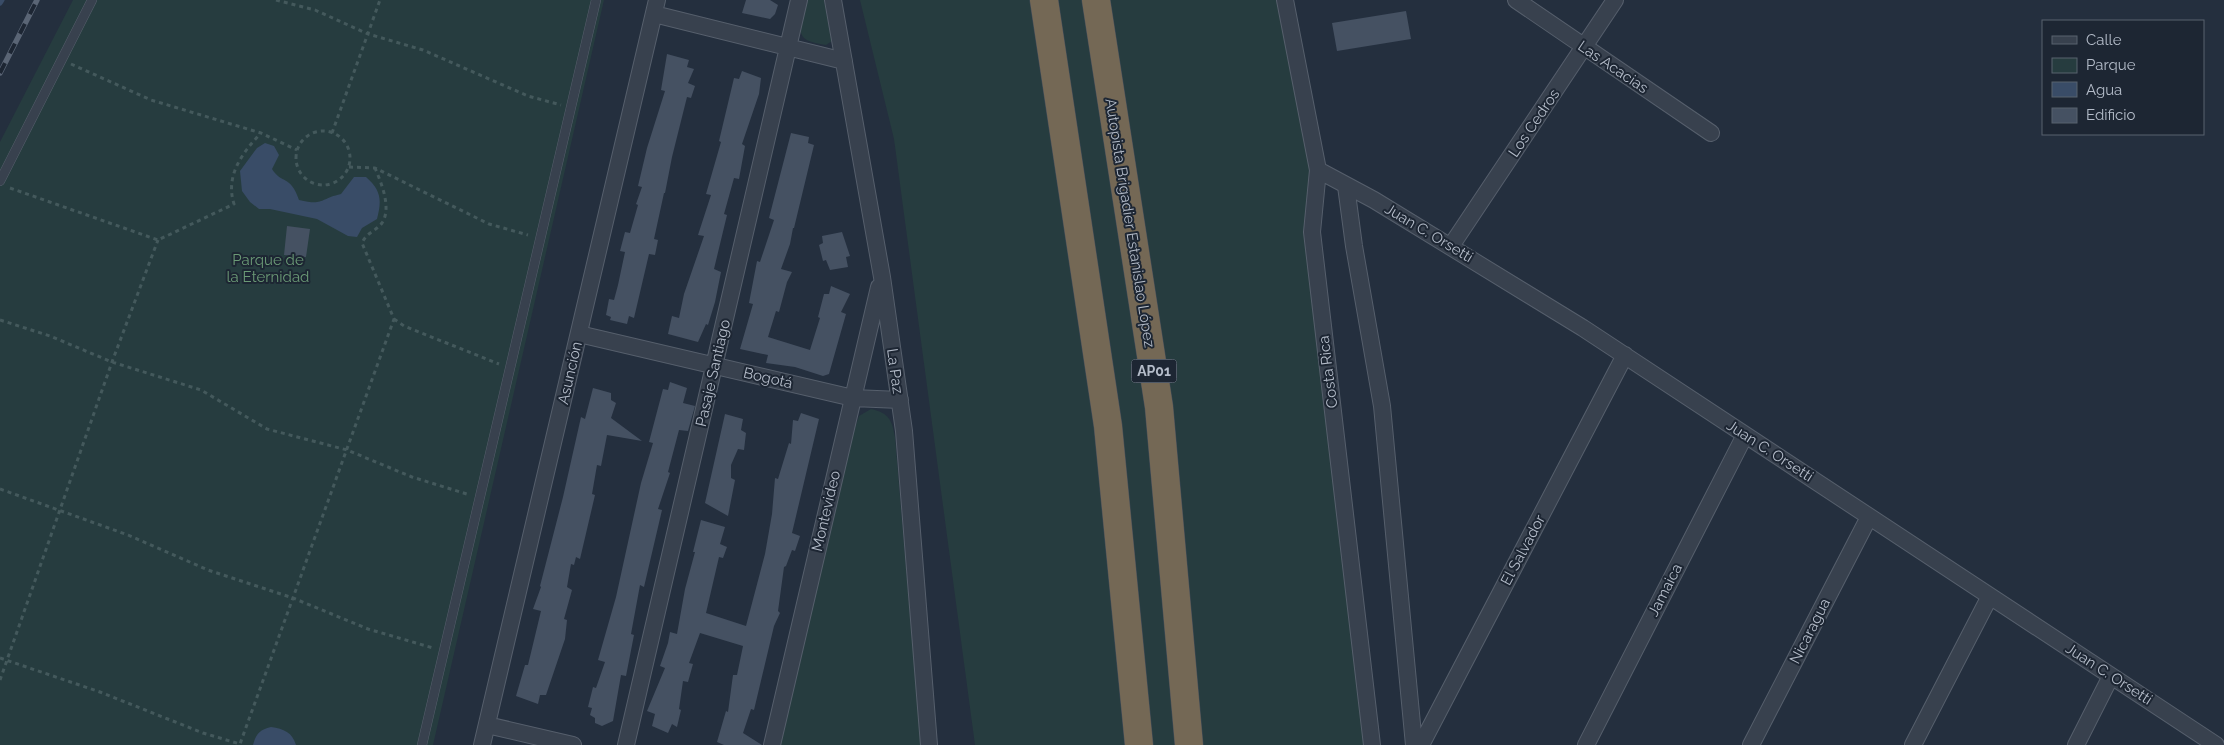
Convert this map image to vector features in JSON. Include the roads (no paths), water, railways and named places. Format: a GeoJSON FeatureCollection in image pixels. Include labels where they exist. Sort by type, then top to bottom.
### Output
{"type":"FeatureCollection","features":[{"type":"Feature","properties":{"kind":"highway"},"geometry":{"type":"LineString","coordinates":[[1044,0],[1108,426],[1138,745]]}},
{"type":"Feature","properties":{"kind":"highway","name":"Autopista Brigadier Estanislao López"},"geometry":{"type":"LineString","coordinates":[[1096,0],[1159,406],[1189,745]]}},
{"type":"Feature","properties":{"kind":"street","name":"Pasaje Santiago"},"geometry":{"type":"LineString","coordinates":[[626,745],[799,0]]}},
{"type":"Feature","properties":{"kind":"street","name":"La Paz"},"geometry":{"type":"LineString","coordinates":[[833,0],[882,277],[904,431],[929,745]]}},
{"type":"Feature","properties":{"kind":"street","name":"Costa Rica"},"geometry":{"type":"LineString","coordinates":[[1285,0],[1318,170],[1312,232],[1372,745]]}},
{"type":"Feature","properties":{"kind":"street","name":"Las Acacias"},"geometry":{"type":"LineString","coordinates":[[1516,0],[1711,134]]}},
{"type":"Feature","properties":{"kind":"street","name":"Los Cedros"},"geometry":{"type":"LineString","coordinates":[[1451,246],[1615,0]]}},
{"type":"Feature","properties":{"kind":"street"},"geometry":{"type":"LineString","coordinates":[[655,7],[788,47],[844,61]]}},
{"type":"Feature","properties":{"kind":"street","name":"Asunción"},"geometry":{"type":"LineString","coordinates":[[482,745],[655,7]]}},
{"type":"Feature","properties":{"kind":"street","name":"Juan C. Orsetti"},"geometry":{"type":"LineString","coordinates":[[1318,170],[1374,200],[1451,246],[1625,356],[2216,745]]}},
{"type":"Feature","properties":{"kind":"street"},"geometry":{"type":"LineString","coordinates":[[1346,186],[1354,246],[1382,406],[1414,745]]}},
{"type":"Feature","properties":{"kind":"street","name":"Montevideo"},"geometry":{"type":"LineString","coordinates":[[772,745],[882,277]]}},
{"type":"Feature","properties":{"kind":"street","name":"Bogotá"},"geometry":{"type":"LineString","coordinates":[[579,334],[853,398],[900,400]]}},
{"type":"Feature","properties":{"kind":"street","name":"El Salvador"},"geometry":{"type":"LineString","coordinates":[[1421,745],[1625,356]]}},
{"type":"Feature","properties":{"kind":"street","name":"Jamaica"},"geometry":{"type":"LineString","coordinates":[[1586,745],[1745,435]]}},
{"type":"Feature","properties":{"kind":"street","name":"Nicaragua"},"geometry":{"type":"LineString","coordinates":[[1752,745],[1869,517]]}},
{"type":"Feature","properties":{"kind":"street"},"geometry":{"type":"LineString","coordinates":[[1913,745],[1990,596]]}},
{"type":"Feature","properties":{"kind":"street"},"geometry":{"type":"LineString","coordinates":[[2076,745],[2111,676]]}},
{"type":"Feature","properties":{"kind":"street"},"geometry":{"type":"LineString","coordinates":[[487,725],[573,745]]}},
{"type":"Feature","properties":{"kind":"lane"},"geometry":{"type":"LineString","coordinates":[[0,181],[92,0]]}},
{"type":"Feature","properties":{"kind":"lane"},"geometry":{"type":"LineString","coordinates":[[422,745],[596,0]]}},
{"type":"Feature","properties":{"kind":"water"},"geometry":{"type":"Polygon","coordinates":[[[265,143],[274,146],[279,155],[272,169],[279,177],[292,186],[299,200],[321,201],[341,194],[354,177],[366,177],[375,186],[379,196],[380,206],[377,219],[362,228],[357,237],[348,236],[317,219],[270,209],[259,209],[250,202],[242,191],[240,171],[257,148],[265,143]]]}},
{"type":"Feature","properties":{"kind":"water"},"geometry":{"type":"Polygon","coordinates":[[[271,727],[287,732],[296,745],[253,745],[259,733],[271,727]]]}},
{"type":"Feature","properties":{"kind":"railway"},"geometry":{"type":"LineString","coordinates":[[0,73],[37,0]]}},
{"type":"Feature","properties":{"kind":"park label","name":"Parque de la Eternidad"},"geometry":{"type":"Point","coordinates":[268,268]}}]}
